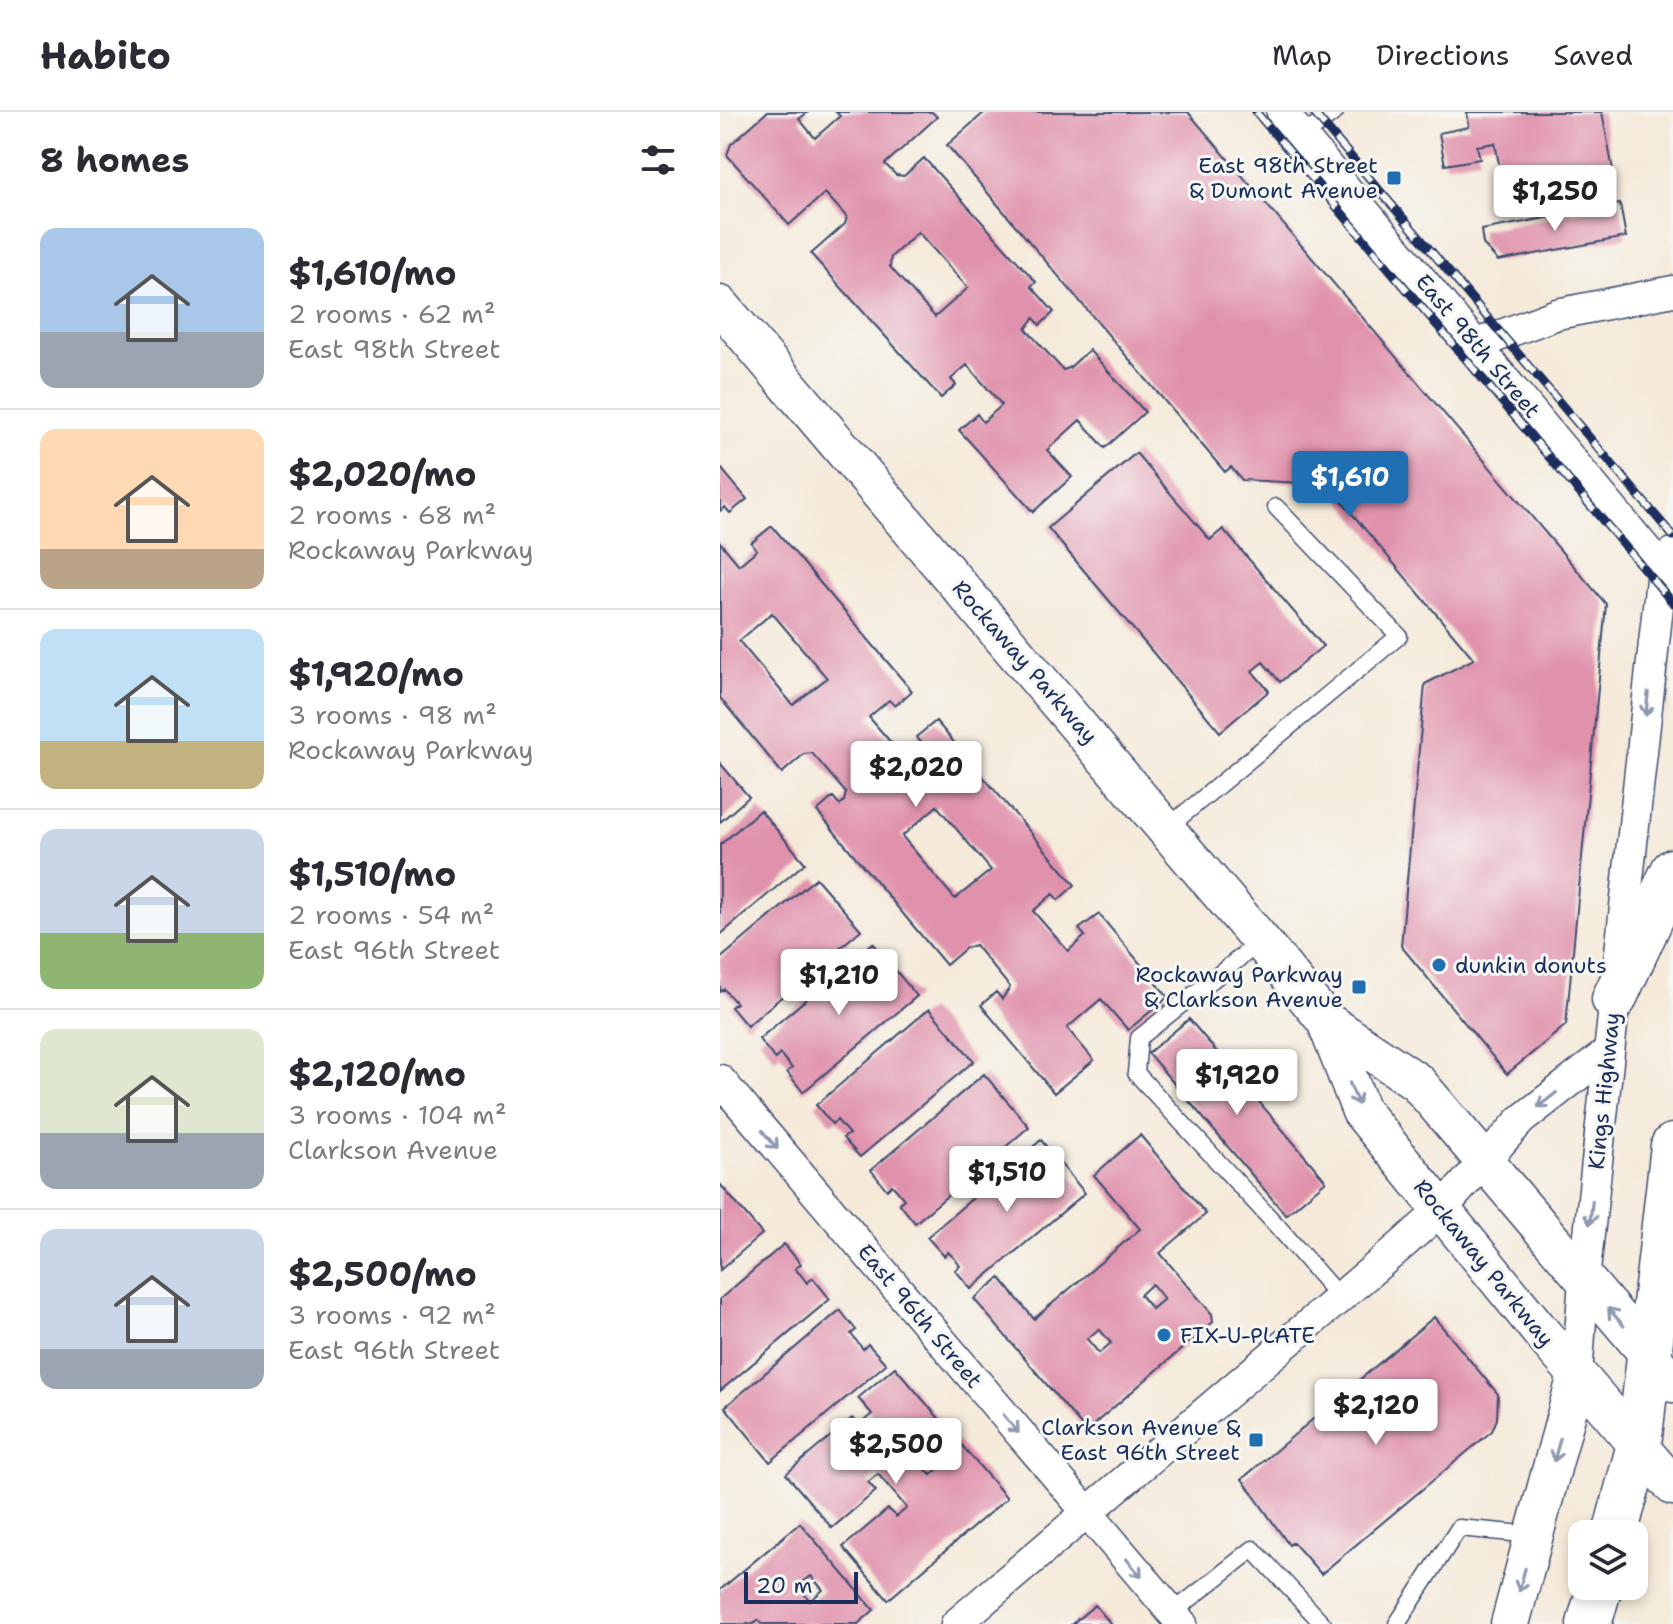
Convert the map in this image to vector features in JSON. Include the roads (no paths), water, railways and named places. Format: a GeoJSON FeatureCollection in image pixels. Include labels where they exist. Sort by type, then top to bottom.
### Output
{"type":"FeatureCollection","features":[{"type":"Feature","properties":{"kind":"main road"},"geometry":{"type":"LineString","coordinates":[[1614,999],[1673,871]]}},
{"type":"Feature","properties":{"kind":"main road"},"geometry":{"type":"LineString","coordinates":[[1619,1520],[1661,1369],[1673,1146]]}},
{"type":"Feature","properties":{"kind":"main road"},"geometry":{"type":"LineString","coordinates":[[1589,1624],[1596,1600]]}},
{"type":"Feature","properties":{"kind":"street","name":"East 98th Street"},"geometry":{"type":"LineString","coordinates":[[1282,112],[1669,569]]}},
{"type":"Feature","properties":{"kind":"street"},"geometry":{"type":"LineString","coordinates":[[1477,344],[1557,314],[1673,291]]}},
{"type":"Feature","properties":{"kind":"street","name":"Rockaway Parkway"},"geometry":{"type":"LineString","coordinates":[[720,305],[1167,828],[1326,1021],[1417,1082],[1661,1369]]}},
{"type":"Feature","properties":{"kind":"street","name":"Kings Highway"},"geometry":{"type":"LineString","coordinates":[[1510,1624],[1577,1375],[1614,999],[1669,569]]}},
{"type":"Feature","properties":{"kind":"street","name":"Rockaway Parkway"},"geometry":{"type":"LineString","coordinates":[[1326,1021],[1361,1111],[1577,1375],[1673,1486]]}},
{"type":"Feature","properties":{"kind":"street"},"geometry":{"type":"LineString","coordinates":[[956,1624],[1441,1210],[1521,1120],[1608,1052]]}},
{"type":"Feature","properties":{"kind":"street","name":"East 96th Street"},"geometry":{"type":"LineString","coordinates":[[720,1080],[1177,1618]]}},
{"type":"Feature","properties":{"kind":"lane"},"geometry":{"type":"LineString","coordinates":[[1302,136],[1335,112]]}},
{"type":"Feature","properties":{"kind":"lane"},"geometry":{"type":"LineString","coordinates":[[1167,828],[1399,636],[1276,507]]}},
{"type":"Feature","properties":{"kind":"lane"},"geometry":{"type":"LineString","coordinates":[[1261,941],[1139,1038],[1136,1073],[1339,1297]]}},
{"type":"Feature","properties":{"kind":"lane"},"geometry":{"type":"LineString","coordinates":[[1397,1624],[1459,1528],[1534,1535]]}},
{"type":"Feature","properties":{"kind":"lane"},"geometry":{"type":"LineString","coordinates":[[1177,1618],[1253,1549],[1323,1624]]}},
{"type":"Feature","properties":{"kind":"railway"},"geometry":{"type":"LineString","coordinates":[[1256,112],[1673,603]]}},
{"type":"Feature","properties":{"kind":"railway"},"geometry":{"type":"LineString","coordinates":[[1313,112],[1673,536]]}},
{"type":"Feature","properties":{"kind":"place","name":"East 98th Street & Dumont Avenue"},"geometry":{"type":"Point","coordinates":[1394,178]}},
{"type":"Feature","properties":{"kind":"place","name":"dunkin donuts"},"geometry":{"type":"Point","coordinates":[1439,965]}},
{"type":"Feature","properties":{"kind":"place","name":"Rockaway Parkway & Clarkson Avenue"},"geometry":{"type":"Point","coordinates":[1359,987]}},
{"type":"Feature","properties":{"kind":"place","name":"FIX-U-PLATE"},"geometry":{"type":"Point","coordinates":[1164,1335]}},
{"type":"Feature","properties":{"kind":"place","name":"Clarkson Avenue & East 96th Street"},"geometry":{"type":"Point","coordinates":[1256,1440]}}]}
